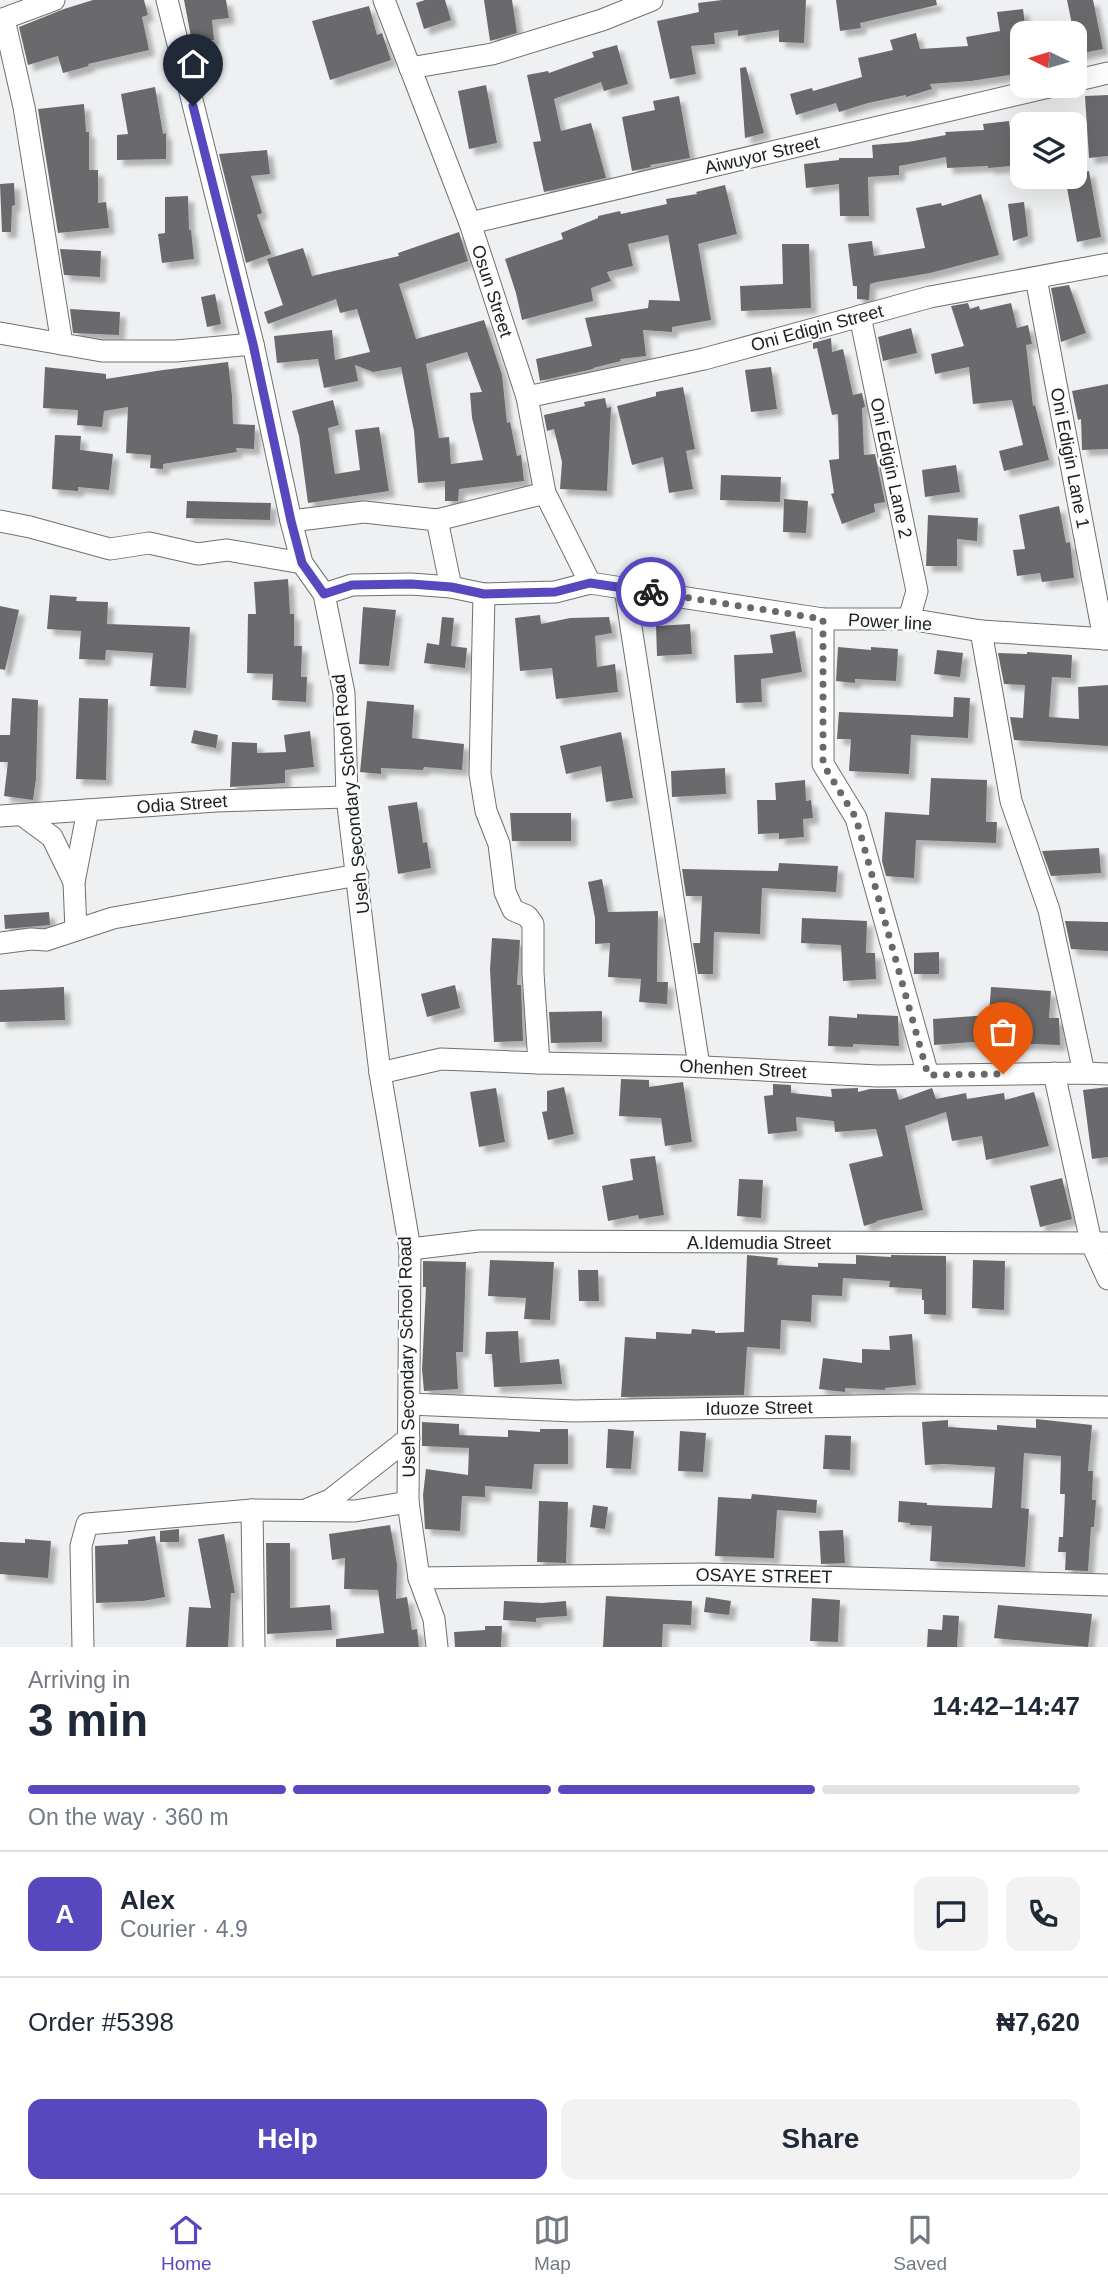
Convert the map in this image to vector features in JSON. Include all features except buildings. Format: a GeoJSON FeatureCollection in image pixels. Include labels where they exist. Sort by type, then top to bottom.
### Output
{"type":"FeatureCollection","features":[{"type":"Feature","properties":{"kind":"street"},"geometry":{"type":"LineString","coordinates":[[54,0],[2,19],[24,107],[62,344]]}},
{"type":"Feature","properties":{"kind":"street","name":"Useh Secondary School Road"},"geometry":{"type":"LineString","coordinates":[[167,0],[253,344],[291,521],[302,563],[324,594],[344,693],[347,797],[380,1073],[410,1248],[408,1502],[419,1578],[434,1619],[437,1647]]}},
{"type":"Feature","properties":{"kind":"street","name":"Osun Street"},"geometry":{"type":"LineString","coordinates":[[384,0],[470,223],[527,397],[545,493],[590,583]]}},
{"type":"Feature","properties":{"kind":"street"},"geometry":{"type":"LineString","coordinates":[[411,68],[492,54],[602,20],[652,0]]}},
{"type":"Feature","properties":{"kind":"street"},"geometry":{"type":"LineString","coordinates":[[1087,78],[1108,73]]}},
{"type":"Feature","properties":{"kind":"street","name":"Aiwuyor Street"},"geometry":{"type":"LineString","coordinates":[[470,223],[1010,96]]}},
{"type":"Feature","properties":{"kind":"street","name":"Oni Edigin Street"},"geometry":{"type":"LineString","coordinates":[[527,397],[704,359],[930,297],[1108,264]]}},
{"type":"Feature","properties":{"kind":"street","name":"Oni Edigin Lane 1"},"geometry":{"type":"LineString","coordinates":[[1035,278],[1106,639]]}},
{"type":"Feature","properties":{"kind":"street","name":"Oni Edigin Lane 2"},"geometry":{"type":"LineString","coordinates":[[860,316],[917,591],[909,619]]}},
{"type":"Feature","properties":{"kind":"street"},"geometry":{"type":"LineString","coordinates":[[0,333],[102,351],[176,351],[253,344]]}},
{"type":"Feature","properties":{"kind":"street"},"geometry":{"type":"LineString","coordinates":[[291,521],[364,512],[437,520],[545,493]]}},
{"type":"Feature","properties":{"kind":"street"},"geometry":{"type":"LineString","coordinates":[[437,520],[451,587]]}},
{"type":"Feature","properties":{"kind":"street"},"geometry":{"type":"LineString","coordinates":[[0,521],[110,549],[149,543],[198,554],[227,550],[302,563]]}},
{"type":"Feature","properties":{"kind":"street"},"geometry":{"type":"LineString","coordinates":[[324,594],[352,585],[411,584],[451,587],[484,594],[555,592],[590,583]]}},
{"type":"Feature","properties":{"kind":"street","name":"Power line"},"geometry":{"type":"LineString","coordinates":[[590,583],[823,619],[909,619],[981,631],[1106,639]]}},
{"type":"Feature","properties":{"kind":"street"},"geometry":{"type":"LineString","coordinates":[[625,589],[699,1066]]}},
{"type":"Feature","properties":{"kind":"street"},"geometry":{"type":"LineString","coordinates":[[484,594],[480,774],[486,811],[499,844],[505,892],[513,910],[527,916],[533,924],[533,973],[539,1063]]}},
{"type":"Feature","properties":{"kind":"street"},"geometry":{"type":"LineString","coordinates":[[823,619],[823,764],[856,818],[928,1075]]}},
{"type":"Feature","properties":{"kind":"street"},"geometry":{"type":"LineString","coordinates":[[981,631],[1011,801],[1049,910],[1084,1073]]}},
{"type":"Feature","properties":{"kind":"street","name":"Odia Street"},"geometry":{"type":"LineString","coordinates":[[13,816],[216,801],[347,797]]}},
{"type":"Feature","properties":{"kind":"street"},"geometry":{"type":"LineString","coordinates":[[76,930],[74,882],[88,810]]}},
{"type":"Feature","properties":{"kind":"street"},"geometry":{"type":"LineString","coordinates":[[13,816],[52,837],[74,882]]}},
{"type":"Feature","properties":{"kind":"street"},"geometry":{"type":"LineString","coordinates":[[0,943],[46,940],[113,918],[358,875]]}},
{"type":"Feature","properties":{"kind":"street","name":"Ohenhen Street"},"geometry":{"type":"LineString","coordinates":[[380,1073],[441,1059],[699,1066],[878,1076],[1108,1074]]}},
{"type":"Feature","properties":{"kind":"street"},"geometry":{"type":"LineString","coordinates":[[1054,1073],[1108,1279]]}},
{"type":"Feature","properties":{"kind":"street","name":"A.Idemudia Street"},"geometry":{"type":"LineString","coordinates":[[410,1248],[479,1241],[1099,1242]]}},
{"type":"Feature","properties":{"kind":"street","name":"Iduoze Street"},"geometry":{"type":"LineString","coordinates":[[409,1404],[574,1411],[910,1405],[1108,1407]]}},
{"type":"Feature","properties":{"kind":"street"},"geometry":{"type":"LineString","coordinates":[[302,1512],[330,1500],[409,1438]]}},
{"type":"Feature","properties":{"kind":"street"},"geometry":{"type":"LineString","coordinates":[[83,1647],[81,1545],[88,1524],[252,1510],[355,1511],[408,1502]]}},
{"type":"Feature","properties":{"kind":"street"},"geometry":{"type":"LineString","coordinates":[[252,1510],[254,1647]]}},
{"type":"Feature","properties":{"kind":"street","name":"OSAYE STREET"},"geometry":{"type":"LineString","coordinates":[[419,1578],[705,1574],[1108,1585]]}},
{"type":"Feature","properties":{"kind":"way so far"},"geometry":{"type":"LineString","coordinates":[[651,592],[823,619],[823,764],[856,818],[928,1075],[1003,1074]]}},
{"type":"Feature","properties":{"kind":"route"},"geometry":{"type":"LineString","coordinates":[[193,106],[253,344],[302,563],[324,594],[352,585],[411,584],[451,587],[484,594],[555,592],[590,583],[651,592]]}}]}
